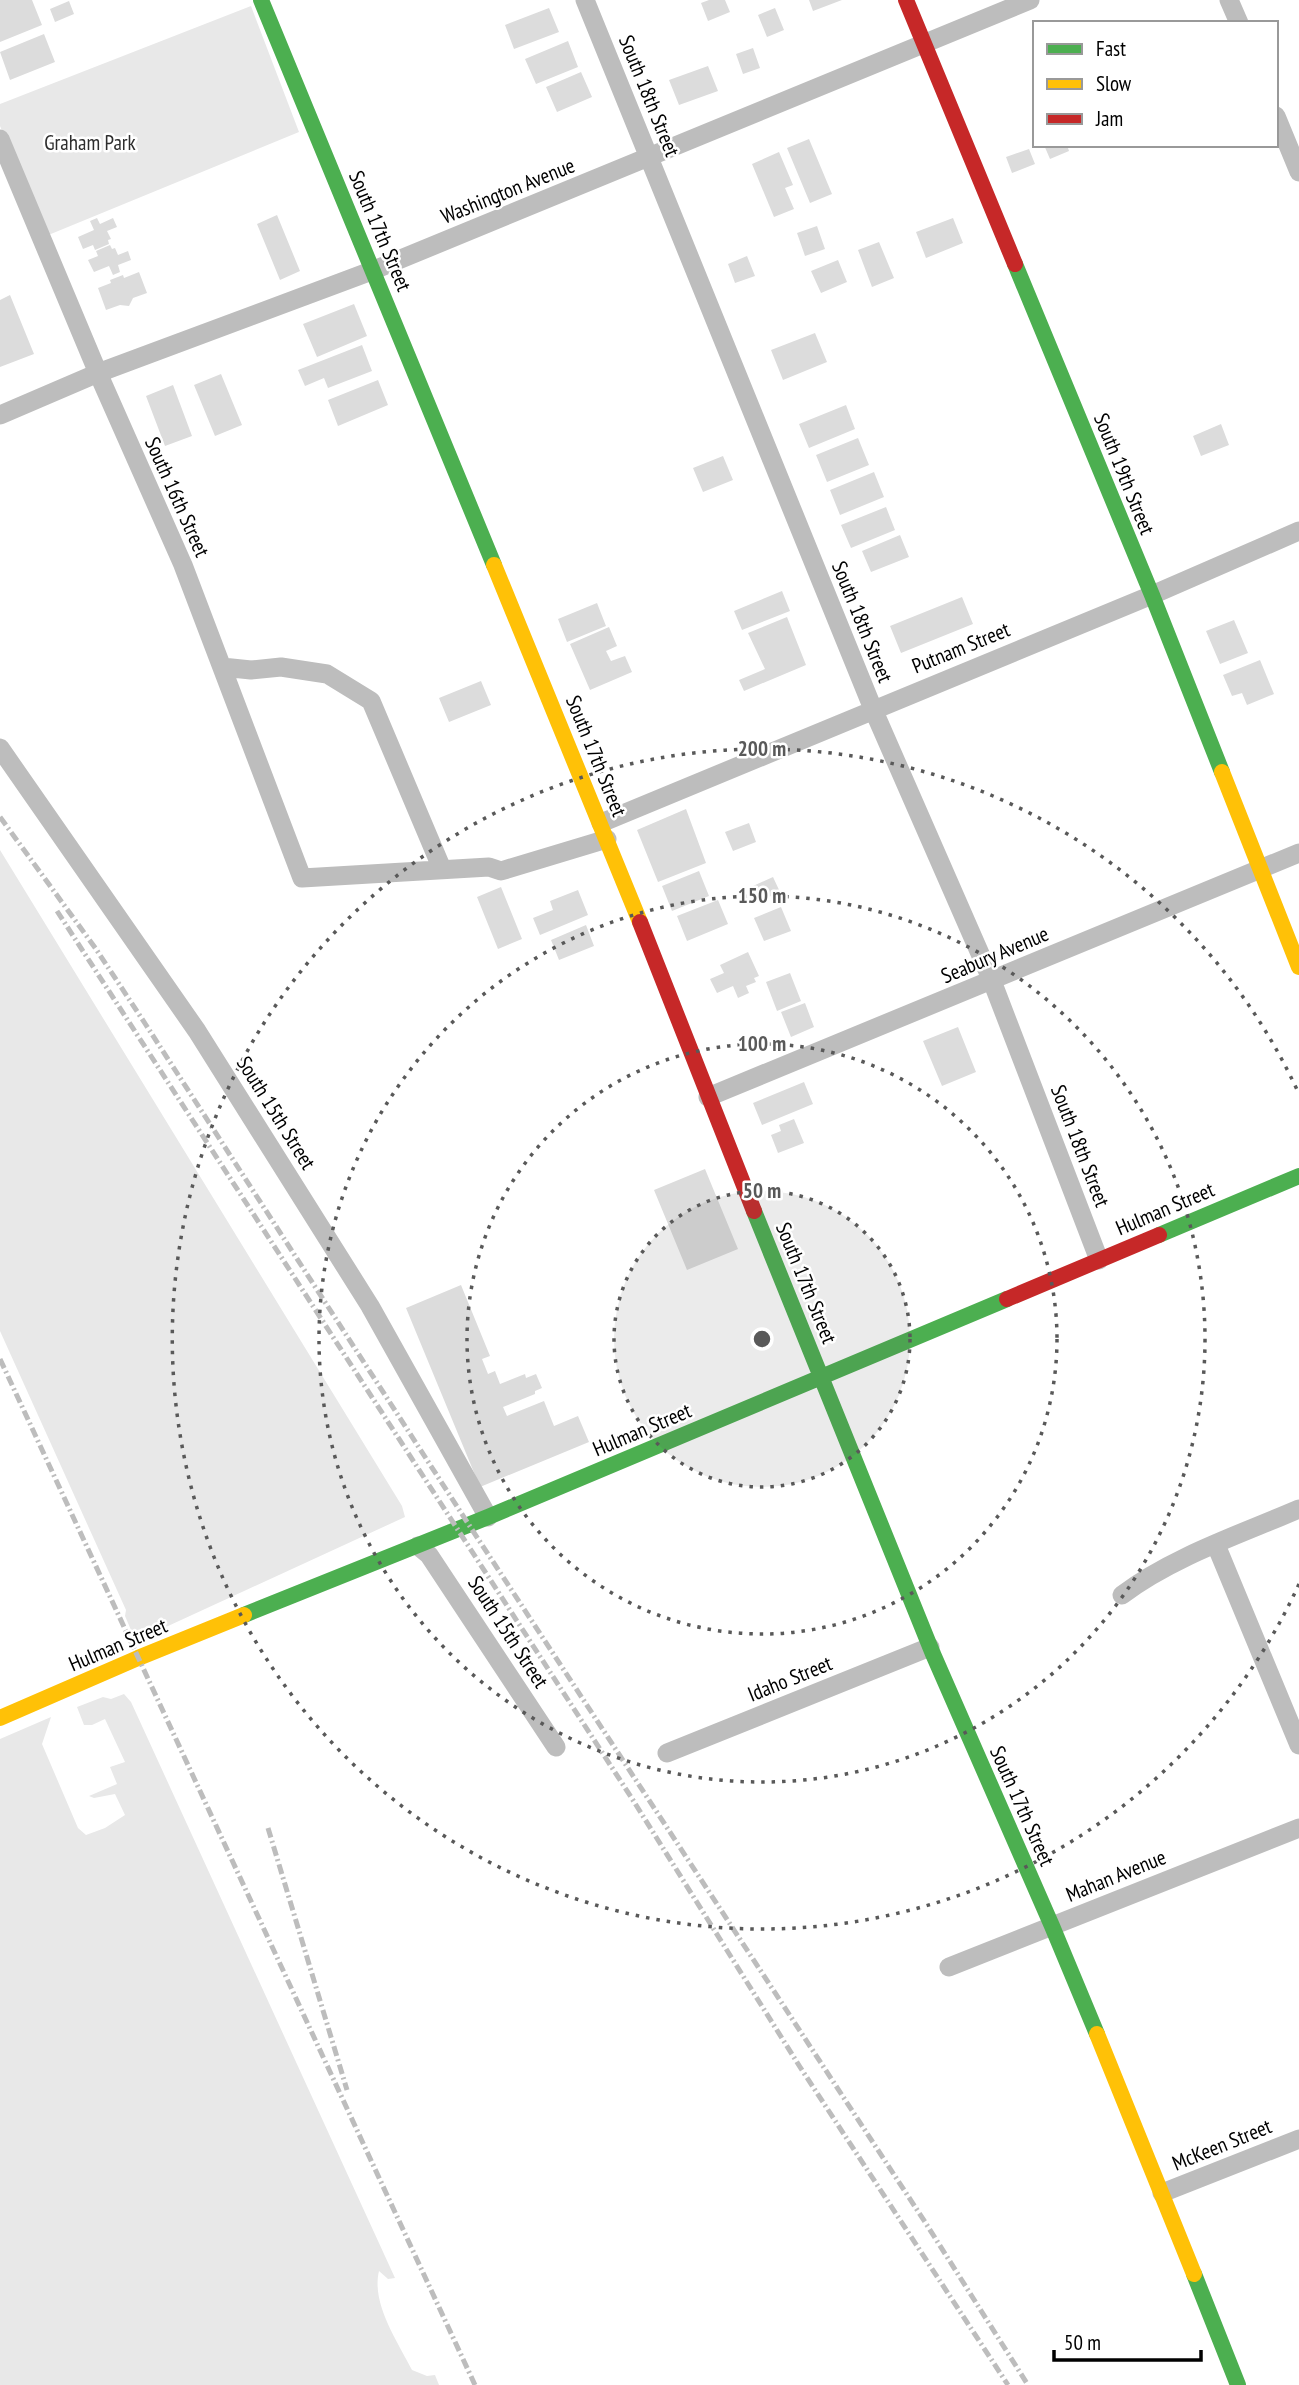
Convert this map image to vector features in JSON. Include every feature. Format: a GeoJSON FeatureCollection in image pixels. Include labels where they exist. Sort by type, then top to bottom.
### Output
{"type":"FeatureCollection","features":[{"type":"Feature","properties":{"kind":"street","name":"South 17th Street"},"geometry":{"type":"LineString","coordinates":[[261,0],[604,831],[708,1097],[930,1647],[1052,1926],[1163,2193],[1238,2385]]}},
{"type":"Feature","properties":{"kind":"street","name":"South 18th Street"},"geometry":{"type":"LineString","coordinates":[[585,0],[873,709],[992,981],[1099,1259]]}},
{"type":"Feature","properties":{"kind":"street","name":"South 19th Street"},"geometry":{"type":"LineString","coordinates":[[906,0],[1152,595],[1299,967]]}},
{"type":"Feature","properties":{"kind":"street","name":"Washington Avenue"},"geometry":{"type":"LineString","coordinates":[[0,415],[98,373],[374,270],[1030,0]]}},
{"type":"Feature","properties":{"kind":"street"},"geometry":{"type":"LineString","coordinates":[[1229,0],[1238,21]]}},
{"type":"Feature","properties":{"kind":"street"},"geometry":{"type":"LineString","coordinates":[[1278,121],[1299,172]]}},
{"type":"Feature","properties":{"kind":"street","name":"South 16th Street"},"geometry":{"type":"LineString","coordinates":[[0,139],[98,373],[183,565],[302,878]]}},
{"type":"Feature","properties":{"kind":"street","name":"Putnam Street"},"geometry":{"type":"LineString","coordinates":[[302,878],[489,867],[501,871],[604,831],[873,709],[1152,595],[1299,531]]}},
{"type":"Feature","properties":{"kind":"street"},"geometry":{"type":"LineString","coordinates":[[222,667],[251,670],[281,667],[327,674],[371,701],[443,869]]}},
{"type":"Feature","properties":{"kind":"street","name":"South 15th Street"},"geometry":{"type":"LineString","coordinates":[[0,748],[197,1031],[370,1306],[488,1517]]}},
{"type":"Feature","properties":{"kind":"street","name":"Seabury Avenue"},"geometry":{"type":"LineString","coordinates":[[708,1097],[1299,853]]}},
{"type":"Feature","properties":{"kind":"street","name":"Hulman Street"},"geometry":{"type":"LineString","coordinates":[[0,1718],[138,1658],[488,1517],[1299,1176]]}},
{"type":"Feature","properties":{"kind":"street"},"geometry":{"type":"LineString","coordinates":[[1122,1595],[1136,1585],[1216,1545],[1299,1508]]}},
{"type":"Feature","properties":{"kind":"street"},"geometry":{"type":"LineString","coordinates":[[1216,1545],[1299,1745]]}},
{"type":"Feature","properties":{"kind":"street","name":"South 15th Street"},"geometry":{"type":"LineString","coordinates":[[418,1546],[429,1555],[556,1747]]}},
{"type":"Feature","properties":{"kind":"street","name":"Idaho Street"},"geometry":{"type":"LineString","coordinates":[[667,1753],[930,1647]]}},
{"type":"Feature","properties":{"kind":"street","name":"Mahan Avenue"},"geometry":{"type":"LineString","coordinates":[[949,1967],[1299,1828]]}},
{"type":"Feature","properties":{"kind":"street","name":"McKeen Street"},"geometry":{"type":"LineString","coordinates":[[1163,2193],[1299,2139]]}},
{"type":"Feature","properties":{"kind":"green space","name":"Graham Park"},"geometry":{"type":"Polygon","coordinates":[[[251,6],[299,132],[46,236],[0,126],[0,104],[251,6]]]}},
{"type":"Feature","properties":{"kind":"green space"},"geometry":{"type":"Polygon","coordinates":[[[0,850],[402,1506],[405,1517],[142,1638],[134,1637],[125,1616],[126,1610],[0,1331],[0,850]]]}},
{"type":"Feature","properties":{"kind":"green space"},"geometry":{"type":"Polygon","coordinates":[[[124,1694],[131,1702],[395,2278],[388,2279],[379,2271],[379,2296],[387,2322],[412,2370],[427,2376],[435,2375],[439,2385],[0,2385],[0,1739],[51,1717],[42,1744],[78,1828],[86,1835],[105,1828],[125,1815],[115,1794],[94,1798],[89,1796],[117,1784],[110,1767],[125,1762],[105,1719],[92,1725],[84,1725],[77,1707],[103,1697],[111,1699],[124,1694]]]}},
{"type":"Feature","properties":{"kind":"building"},"geometry":{"type":"Polygon","coordinates":[[[0,0],[32,0],[42,25],[0,42],[0,0]]]}},
{"type":"Feature","properties":{"kind":"building"},"geometry":{"type":"Polygon","coordinates":[[[725,0],[730,12],[708,21],[701,3],[725,0]]]}},
{"type":"Feature","properties":{"kind":"building"},"geometry":{"type":"Polygon","coordinates":[[[809,0],[842,0],[813,11],[809,0]]]}},
{"type":"Feature","properties":{"kind":"building"},"geometry":{"type":"Polygon","coordinates":[[[69,1],[74,14],[55,22],[50,9],[69,1]]]}},
{"type":"Feature","properties":{"kind":"building"},"geometry":{"type":"Polygon","coordinates":[[[549,8],[559,32],[514,49],[505,25],[549,8]]]}},
{"type":"Feature","properties":{"kind":"building"},"geometry":{"type":"Polygon","coordinates":[[[775,8],[784,30],[767,37],[758,15],[775,8]]]}},
{"type":"Feature","properties":{"kind":"building"},"geometry":{"type":"Polygon","coordinates":[[[44,34],[55,62],[10,80],[0,52],[44,34]]]}},
{"type":"Feature","properties":{"kind":"building"},"geometry":{"type":"Polygon","coordinates":[[[568,41],[578,67],[536,84],[525,59],[568,41]]]}},
{"type":"Feature","properties":{"kind":"building"},"geometry":{"type":"Polygon","coordinates":[[[753,48],[760,68],[743,74],[736,54],[753,48]]]}},
{"type":"Feature","properties":{"kind":"building"},"geometry":{"type":"Polygon","coordinates":[[[708,66],[718,91],[679,105],[669,80],[708,66]]]}},
{"type":"Feature","properties":{"kind":"building"},"geometry":{"type":"Polygon","coordinates":[[[581,72],[592,97],[557,112],[546,87],[581,72]]]}},
{"type":"Feature","properties":{"kind":"building"},"geometry":{"type":"Polygon","coordinates":[[[809,139],[832,194],[810,203],[787,148],[809,139]]]}},
{"type":"Feature","properties":{"kind":"building"},"geometry":{"type":"Polygon","coordinates":[[[1045,147],[1068,147],[1069,151],[1050,159],[1045,147]]]}},
{"type":"Feature","properties":{"kind":"building"},"geometry":{"type":"Polygon","coordinates":[[[1029,149],[1035,164],[1012,173],[1006,157],[1029,149]]]}},
{"type":"Feature","properties":{"kind":"building"},"geometry":{"type":"Polygon","coordinates":[[[779,152],[793,185],[785,188],[794,209],[774,217],[752,164],[779,152]]]}},
{"type":"Feature","properties":{"kind":"building"},"geometry":{"type":"Polygon","coordinates":[[[277,215],[300,271],[280,280],[257,224],[277,215]]]}},
{"type":"Feature","properties":{"kind":"building"},"geometry":{"type":"Polygon","coordinates":[[[97,218],[100,224],[113,218],[117,227],[107,231],[111,239],[108,240],[109,244],[95,250],[93,245],[83,249],[78,237],[94,230],[90,221],[97,218]]]}},
{"type":"Feature","properties":{"kind":"building"},"geometry":{"type":"Polygon","coordinates":[[[953,218],[963,243],[926,258],[916,232],[953,218]]]}},
{"type":"Feature","properties":{"kind":"building"},"geometry":{"type":"Polygon","coordinates":[[[817,226],[825,249],[805,256],[797,233],[817,226]]]}},
{"type":"Feature","properties":{"kind":"building"},"geometry":{"type":"Polygon","coordinates":[[[879,242],[894,278],[872,287],[858,250],[879,242]]]}},
{"type":"Feature","properties":{"kind":"building"},"geometry":{"type":"Polygon","coordinates":[[[110,245],[118,255],[128,251],[131,260],[118,265],[120,272],[113,275],[109,266],[94,272],[88,260],[98,256],[96,251],[110,245]]]}},
{"type":"Feature","properties":{"kind":"building"},"geometry":{"type":"Polygon","coordinates":[[[747,256],[755,276],[735,283],[728,264],[747,256]]]}},
{"type":"Feature","properties":{"kind":"building"},"geometry":{"type":"Polygon","coordinates":[[[838,260],[847,282],[821,293],[811,271],[838,260]]]}},
{"type":"Feature","properties":{"kind":"building"},"geometry":{"type":"Polygon","coordinates":[[[139,272],[147,293],[133,298],[129,306],[120,305],[106,310],[98,288],[111,283],[110,280],[139,272]]]}},
{"type":"Feature","properties":{"kind":"building"},"geometry":{"type":"Polygon","coordinates":[[[10,295],[34,354],[0,367],[0,300],[10,295]]]}},
{"type":"Feature","properties":{"kind":"building"},"geometry":{"type":"Polygon","coordinates":[[[354,304],[367,336],[317,357],[303,324],[354,304]]]}},
{"type":"Feature","properties":{"kind":"building"},"geometry":{"type":"Polygon","coordinates":[[[815,333],[827,362],[783,380],[771,350],[815,333]]]}},
{"type":"Feature","properties":{"kind":"building"},"geometry":{"type":"Polygon","coordinates":[[[362,345],[372,371],[328,388],[324,378],[305,386],[298,370],[362,345]]]}},
{"type":"Feature","properties":{"kind":"building"},"geometry":{"type":"Polygon","coordinates":[[[221,374],[242,425],[215,436],[194,385],[221,374]]]}},
{"type":"Feature","properties":{"kind":"building"},"geometry":{"type":"Polygon","coordinates":[[[378,380],[388,405],[338,426],[328,400],[378,380]]]}},
{"type":"Feature","properties":{"kind":"building"},"geometry":{"type":"Polygon","coordinates":[[[173,385],[192,436],[165,446],[146,396],[173,385]]]}},
{"type":"Feature","properties":{"kind":"building"},"geometry":{"type":"Polygon","coordinates":[[[846,405],[855,429],[809,448],[799,424],[846,405]]]}},
{"type":"Feature","properties":{"kind":"building"},"geometry":{"type":"Polygon","coordinates":[[[1221,424],[1229,445],[1201,456],[1193,436],[1221,424]]]}},
{"type":"Feature","properties":{"kind":"building"},"geometry":{"type":"Polygon","coordinates":[[[858,438],[869,465],[827,482],[816,455],[858,438]]]}},
{"type":"Feature","properties":{"kind":"building"},"geometry":{"type":"Polygon","coordinates":[[[723,456],[733,480],[703,492],[693,468],[723,456]]]}},
{"type":"Feature","properties":{"kind":"building"},"geometry":{"type":"Polygon","coordinates":[[[874,472],[884,497],[840,515],[830,490],[874,472]]]}},
{"type":"Feature","properties":{"kind":"building"},"geometry":{"type":"Polygon","coordinates":[[[886,507],[895,530],[851,548],[841,525],[886,507]]]}},
{"type":"Feature","properties":{"kind":"building"},"geometry":{"type":"Polygon","coordinates":[[[900,535],[909,557],[871,572],[862,551],[900,535]]]}},
{"type":"Feature","properties":{"kind":"building"},"geometry":{"type":"Polygon","coordinates":[[[782,591],[790,611],[742,630],[734,611],[782,591]]]}},
{"type":"Feature","properties":{"kind":"building"},"geometry":{"type":"Polygon","coordinates":[[[962,597],[973,624],[901,653],[890,626],[962,597]]]}},
{"type":"Feature","properties":{"kind":"building"},"geometry":{"type":"Polygon","coordinates":[[[597,603],[606,626],[567,642],[558,619],[597,603]]]}},
{"type":"Feature","properties":{"kind":"building"},"geometry":{"type":"Polygon","coordinates":[[[787,617],[806,665],[744,691],[739,680],[765,669],[748,633],[787,617]]]}},
{"type":"Feature","properties":{"kind":"building"},"geometry":{"type":"Polygon","coordinates":[[[1234,620],[1248,653],[1220,664],[1206,631],[1234,620]]]}},
{"type":"Feature","properties":{"kind":"building"},"geometry":{"type":"Polygon","coordinates":[[[609,627],[617,646],[606,651],[611,661],[625,656],[632,672],[590,690],[570,644],[609,627]]]}},
{"type":"Feature","properties":{"kind":"building"},"geometry":{"type":"Polygon","coordinates":[[[1260,660],[1274,694],[1247,705],[1242,693],[1232,696],[1223,675],[1260,660]]]}},
{"type":"Feature","properties":{"kind":"building"},"geometry":{"type":"Polygon","coordinates":[[[481,681],[491,705],[449,722],[439,698],[481,681]]]}},
{"type":"Feature","properties":{"kind":"building"},"geometry":{"type":"Polygon","coordinates":[[[686,809],[706,863],[658,882],[637,830],[686,809]]]}},
{"type":"Feature","properties":{"kind":"building"},"geometry":{"type":"Polygon","coordinates":[[[749,823],[756,842],[733,851],[725,832],[749,823]]]}},
{"type":"Feature","properties":{"kind":"building"},"geometry":{"type":"Polygon","coordinates":[[[699,871],[709,896],[672,911],[662,886],[699,871]]]}},
{"type":"Feature","properties":{"kind":"building"},"geometry":{"type":"Polygon","coordinates":[[[773,877],[780,892],[760,901],[753,886],[773,877]]]}},
{"type":"Feature","properties":{"kind":"building"},"geometry":{"type":"Polygon","coordinates":[[[501,887],[522,939],[498,949],[477,897],[501,887]]]}},
{"type":"Feature","properties":{"kind":"building"},"geometry":{"type":"Polygon","coordinates":[[[578,890],[588,915],[540,935],[533,918],[553,910],[550,901],[578,890]]]}},
{"type":"Feature","properties":{"kind":"building"},"geometry":{"type":"Polygon","coordinates":[[[718,900],[728,924],[687,941],[677,916],[718,900]]]}},
{"type":"Feature","properties":{"kind":"building"},"geometry":{"type":"Polygon","coordinates":[[[781,907],[791,931],[764,941],[754,918],[781,907]]]}},
{"type":"Feature","properties":{"kind":"building"},"geometry":{"type":"Polygon","coordinates":[[[586,925],[594,946],[559,960],[551,940],[586,925]]]}},
{"type":"Feature","properties":{"kind":"building"},"geometry":{"type":"Polygon","coordinates":[[[748,952],[759,976],[754,978],[756,982],[746,986],[749,993],[738,998],[733,986],[717,993],[710,979],[724,973],[720,965],[748,952]]]}},
{"type":"Feature","properties":{"kind":"building"},"geometry":{"type":"Polygon","coordinates":[[[790,973],[801,1001],[777,1011],[766,982],[790,973]]]}},
{"type":"Feature","properties":{"kind":"building"},"geometry":{"type":"Polygon","coordinates":[[[805,1003],[814,1027],[791,1037],[781,1012],[805,1003]]]}},
{"type":"Feature","properties":{"kind":"building"},"geometry":{"type":"Polygon","coordinates":[[[958,1027],[976,1072],[942,1086],[923,1041],[958,1027]]]}},
{"type":"Feature","properties":{"kind":"building"},"geometry":{"type":"Polygon","coordinates":[[[804,1082],[813,1104],[762,1125],[753,1103],[804,1082]]]}},
{"type":"Feature","properties":{"kind":"building"},"geometry":{"type":"Polygon","coordinates":[[[794,1119],[804,1143],[778,1153],[771,1135],[781,1131],[779,1125],[794,1119]]]}},
{"type":"Feature","properties":{"kind":"building"},"geometry":{"type":"Polygon","coordinates":[[[705,1169],[738,1249],[687,1270],[654,1190],[705,1169]]]}},
{"type":"Feature","properties":{"kind":"building"},"geometry":{"type":"Polygon","coordinates":[[[461,1285],[490,1356],[482,1359],[488,1374],[495,1371],[500,1384],[525,1374],[526,1378],[536,1374],[542,1388],[535,1391],[535,1394],[503,1407],[507,1416],[544,1401],[554,1426],[578,1416],[589,1442],[480,1487],[406,1308],[461,1285]]]}},
{"type":"Feature","properties":{"kind":"railway"},"geometry":{"type":"LineString","coordinates":[[0,817],[96,949],[146,1025],[925,2222],[1028,2385]]}},
{"type":"Feature","properties":{"kind":"railway"},"geometry":{"type":"LineString","coordinates":[[57,911],[631,1797],[800,2067],[1008,2385]]}},
{"type":"Feature","properties":{"kind":"railway"},"geometry":{"type":"LineString","coordinates":[[0,1359],[475,2385]]}},
{"type":"Feature","properties":{"kind":"railway"},"geometry":{"type":"LineString","coordinates":[[268,1828],[347,2090]]}},
{"type":"Feature","properties":{"kind":"traffic: fast"},"geometry":{"type":"LineString","coordinates":[[261,0],[494,565]]}},
{"type":"Feature","properties":{"kind":"traffic: fast"},"geometry":{"type":"LineString","coordinates":[[1015,264],[1222,772]]}},
{"type":"Feature","properties":{"kind":"traffic: fast"},"geometry":{"type":"LineString","coordinates":[[1159,1235],[1299,1176]]}},
{"type":"Feature","properties":{"kind":"traffic: fast"},"geometry":{"type":"LineString","coordinates":[[754,1211],[933,1654],[1097,2034]]}},
{"type":"Feature","properties":{"kind":"traffic: fast"},"geometry":{"type":"LineString","coordinates":[[244,1615],[488,1517],[1007,1299]]}},
{"type":"Feature","properties":{"kind":"traffic: fast"},"geometry":{"type":"LineString","coordinates":[[1194,2274],[1238,2385]]}},
{"type":"Feature","properties":{"kind":"traffic: slow"},"geometry":{"type":"LineString","coordinates":[[494,565],[640,922]]}},
{"type":"Feature","properties":{"kind":"traffic: slow"},"geometry":{"type":"LineString","coordinates":[[1222,772],[1299,967]]}},
{"type":"Feature","properties":{"kind":"traffic: slow"},"geometry":{"type":"LineString","coordinates":[[0,1718],[244,1615]]}},
{"type":"Feature","properties":{"kind":"traffic: slow"},"geometry":{"type":"LineString","coordinates":[[1097,2034],[1194,2274]]}},
{"type":"Feature","properties":{"kind":"traffic: jam"},"geometry":{"type":"LineString","coordinates":[[906,0],[1015,264]]}},
{"type":"Feature","properties":{"kind":"traffic: jam"},"geometry":{"type":"LineString","coordinates":[[640,922],[754,1211]]}},
{"type":"Feature","properties":{"kind":"traffic: jam"},"geometry":{"type":"LineString","coordinates":[[1007,1299],[1159,1235]]}}]}
